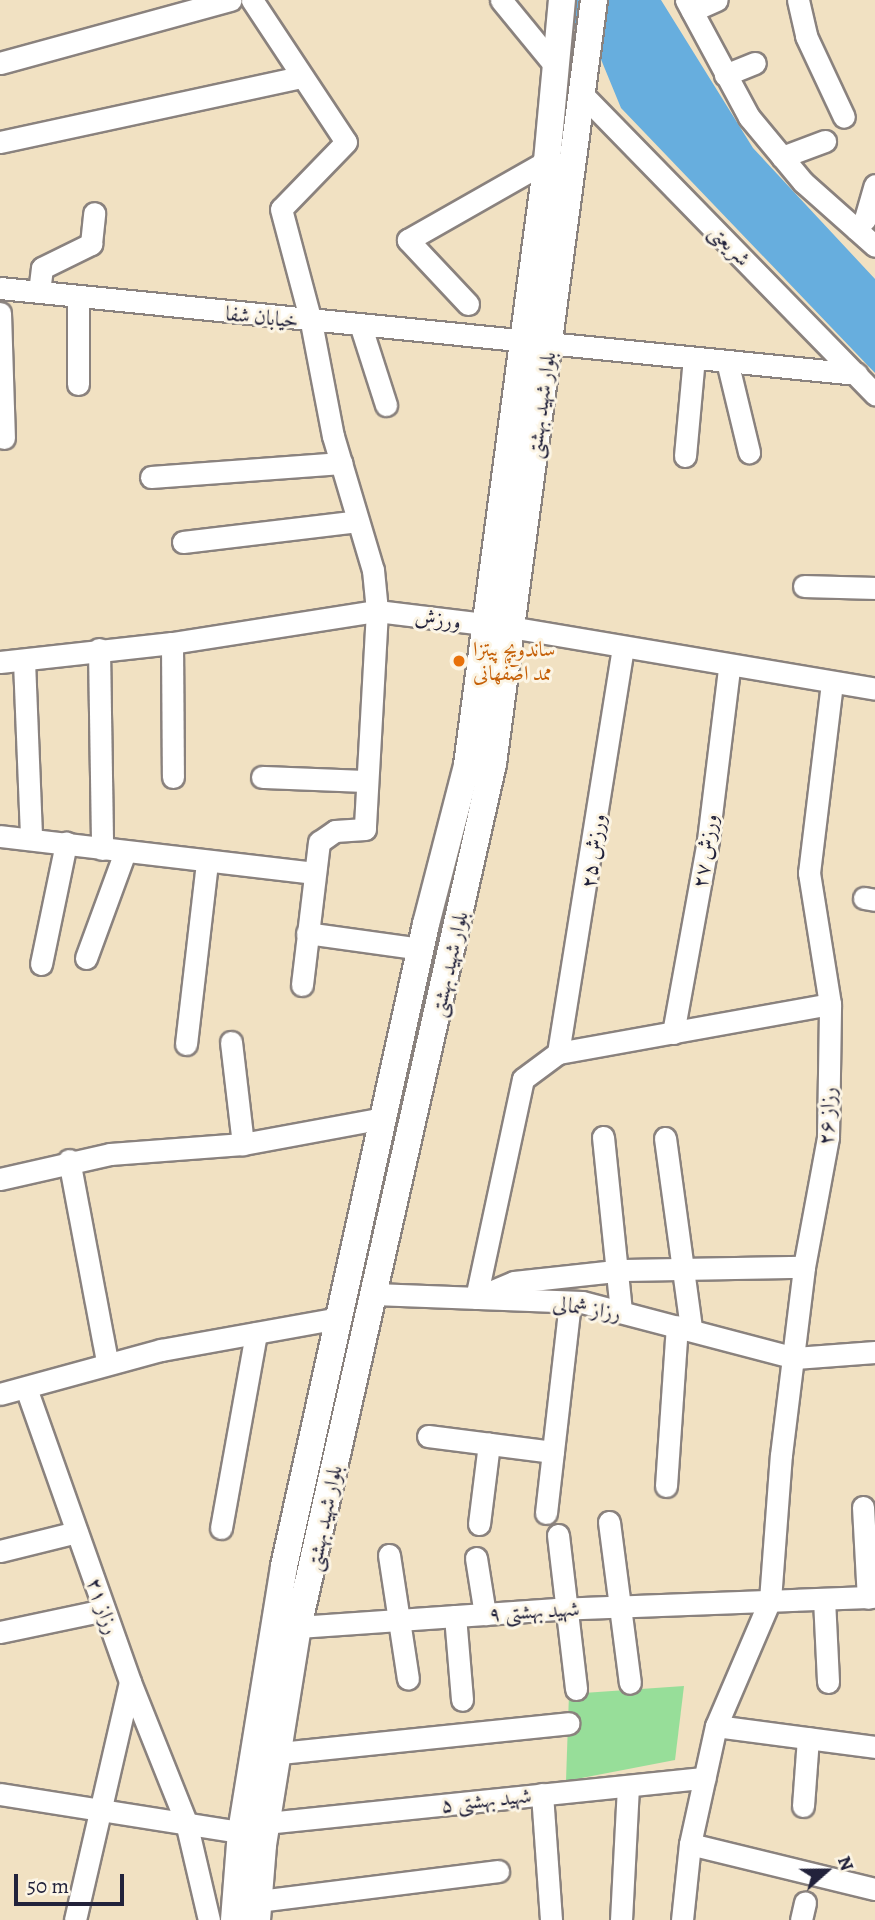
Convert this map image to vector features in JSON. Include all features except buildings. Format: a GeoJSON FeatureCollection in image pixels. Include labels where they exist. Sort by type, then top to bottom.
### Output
{"type":"FeatureCollection","features":[{"type":"Feature","properties":{"kind":"main road","name":"بلوار شهید بهشتی"},"geometry":{"type":"LineString","coordinates":[[537,340],[547,161],[562,0]]}},
{"type":"Feature","properties":{"kind":"main road","name":"بلوار شهید بهشتی"},"geometry":{"type":"LineString","coordinates":[[234,1920],[241,1832],[272,1628],[373,1158],[467,765],[497,626],[537,340],[584,96],[594,0]]}},
{"type":"Feature","properties":{"kind":"main road","name":"بلوار شهید بهشتی"},"geometry":{"type":"LineString","coordinates":[[258,1910],[267,1823],[298,1627],[493,764],[497,626]]}},
{"type":"Feature","properties":{"kind":"main road"},"geometry":{"type":"LineString","coordinates":[[373,1158],[402,1165]]}},
{"type":"Feature","properties":{"kind":"street"},"geometry":{"type":"LineString","coordinates":[[0,63],[231,0]]}},
{"type":"Feature","properties":{"kind":"street"},"geometry":{"type":"LineString","coordinates":[[252,0],[300,77],[346,142],[281,209],[311,322],[341,463],[373,570],[377,611],[365,829],[326,834],[319,842],[313,873],[302,985]]}},
{"type":"Feature","properties":{"kind":"street"},"geometry":{"type":"LineString","coordinates":[[501,0],[556,67]]}},
{"type":"Feature","properties":{"kind":"street"},"geometry":{"type":"LineString","coordinates":[[717,0],[689,6],[749,117],[782,157],[875,246]]}},
{"type":"Feature","properties":{"kind":"street"},"geometry":{"type":"LineString","coordinates":[[798,0],[806,36],[844,117]]}},
{"type":"Feature","properties":{"kind":"street"},"geometry":{"type":"LineString","coordinates":[[725,75],[755,63]]}},
{"type":"Feature","properties":{"kind":"street"},"geometry":{"type":"LineString","coordinates":[[0,142],[300,77]]}},
{"type":"Feature","properties":{"kind":"street","name":"شریعتی"},"geometry":{"type":"LineString","coordinates":[[584,96],[875,394]]}},
{"type":"Feature","properties":{"kind":"street"},"geometry":{"type":"LineString","coordinates":[[782,157],[825,141]]}},
{"type":"Feature","properties":{"kind":"street"},"geometry":{"type":"LineString","coordinates":[[468,304],[408,240],[547,161]]}},
{"type":"Feature","properties":{"kind":"street"},"geometry":{"type":"LineString","coordinates":[[856,229],[865,219],[874,185]]}},
{"type":"Feature","properties":{"kind":"street"},"geometry":{"type":"LineString","coordinates":[[39,292],[42,268],[91,244],[94,213]]}},
{"type":"Feature","properties":{"kind":"street","name":"خیابان شفا"},"geometry":{"type":"LineString","coordinates":[[0,288],[311,322],[537,340],[857,374]]}},
{"type":"Feature","properties":{"kind":"street"},"geometry":{"type":"LineString","coordinates":[[78,297],[78,384]]}},
{"type":"Feature","properties":{"kind":"street"},"geometry":{"type":"LineString","coordinates":[[0,313],[4,438]]}},
{"type":"Feature","properties":{"kind":"street"},"geometry":{"type":"LineString","coordinates":[[361,327],[386,405]]}},
{"type":"Feature","properties":{"kind":"street"},"geometry":{"type":"LineString","coordinates":[[685,456],[694,358]]}},
{"type":"Feature","properties":{"kind":"street"},"geometry":{"type":"LineString","coordinates":[[727,361],[749,452]]}},
{"type":"Feature","properties":{"kind":"street"},"geometry":{"type":"LineString","coordinates":[[151,477],[341,463]]}},
{"type":"Feature","properties":{"kind":"street"},"geometry":{"type":"LineString","coordinates":[[183,542],[358,522]]}},
{"type":"Feature","properties":{"kind":"street"},"geometry":{"type":"LineString","coordinates":[[804,586],[875,588]]}},
{"type":"Feature","properties":{"kind":"street","name":"ورزش"},"geometry":{"type":"LineString","coordinates":[[0,662],[172,643],[377,611],[497,626],[729,668],[875,689]]}},
{"type":"Feature","properties":{"kind":"street"},"geometry":{"type":"LineString","coordinates":[[172,643],[173,777]]}},
{"type":"Feature","properties":{"kind":"street","name":"ورزش ۲۵"},"geometry":{"type":"LineString","coordinates":[[558,1053],[623,648]]}},
{"type":"Feature","properties":{"kind":"street"},"geometry":{"type":"LineString","coordinates":[[99,649],[102,849]]}},
{"type":"Feature","properties":{"kind":"street"},"geometry":{"type":"LineString","coordinates":[[24,661],[31,839]]}},
{"type":"Feature","properties":{"kind":"street","name":"ورزش ۲۷"},"geometry":{"type":"LineString","coordinates":[[673,1033],[708,840],[729,668]]}},
{"type":"Feature","properties":{"kind":"street","name":"رزاز ۲۶"},"geometry":{"type":"LineString","coordinates":[[682,1920],[690,1844],[716,1726],[769,1600],[804,1267],[828,1137],[830,1004],[809,873],[832,683]]}},
{"type":"Feature","properties":{"kind":"street"},"geometry":{"type":"LineString","coordinates":[[262,777],[367,780]]}},
{"type":"Feature","properties":{"kind":"street"},"geometry":{"type":"LineString","coordinates":[[0,836],[207,863],[313,873]]}},
{"type":"Feature","properties":{"kind":"street"},"geometry":{"type":"LineString","coordinates":[[41,964],[66,844]]}},
{"type":"Feature","properties":{"kind":"street"},"geometry":{"type":"LineString","coordinates":[[86,958],[125,852]]}},
{"type":"Feature","properties":{"kind":"street"},"geometry":{"type":"LineString","coordinates":[[186,1044],[207,863]]}},
{"type":"Feature","properties":{"kind":"street"},"geometry":{"type":"LineString","coordinates":[[307,933],[421,949]]}},
{"type":"Feature","properties":{"kind":"street"},"geometry":{"type":"LineString","coordinates":[[476,1298],[523,1079],[558,1053],[830,1004]]}},
{"type":"Feature","properties":{"kind":"street"},"geometry":{"type":"LineString","coordinates":[[231,1042],[243,1144]]}},
{"type":"Feature","properties":{"kind":"street"},"geometry":{"type":"LineString","coordinates":[[0,1179],[69,1160],[243,1144],[383,1118]]}},
{"type":"Feature","properties":{"kind":"street"},"geometry":{"type":"LineString","coordinates":[[603,1137],[621,1312]]}},
{"type":"Feature","properties":{"kind":"street"},"geometry":{"type":"LineString","coordinates":[[664,1138],[682,1269],[684,1327],[666,1486]]}},
{"type":"Feature","properties":{"kind":"street"},"geometry":{"type":"LineString","coordinates":[[69,1160],[107,1362]]}},
{"type":"Feature","properties":{"kind":"street"},"geometry":{"type":"LineString","coordinates":[[476,1298],[514,1282],[616,1270],[804,1267]]}},
{"type":"Feature","properties":{"kind":"street","name":"رزاز شمالی"},"geometry":{"type":"LineString","coordinates":[[374,1294],[570,1302],[684,1327],[795,1357],[875,1352]]}},
{"type":"Feature","properties":{"kind":"street"},"geometry":{"type":"LineString","coordinates":[[546,1513],[570,1302]]}},
{"type":"Feature","properties":{"kind":"street"},"geometry":{"type":"LineString","coordinates":[[0,1394],[107,1362],[338,1318]]}},
{"type":"Feature","properties":{"kind":"street"},"geometry":{"type":"LineString","coordinates":[[220,1528],[256,1333]]}},
{"type":"Feature","properties":{"kind":"street"},"geometry":{"type":"LineString","coordinates":[[875,1338],[875,1352]]}},
{"type":"Feature","properties":{"kind":"street","name":"رزاز ۲۱"},"geometry":{"type":"LineString","coordinates":[[26,1388],[130,1682],[186,1822],[209,1920]]}},
{"type":"Feature","properties":{"kind":"street"},"geometry":{"type":"LineString","coordinates":[[428,1436],[553,1452]]}},
{"type":"Feature","properties":{"kind":"street"},"geometry":{"type":"LineString","coordinates":[[479,1524],[489,1444]]}},
{"type":"Feature","properties":{"kind":"street"},"geometry":{"type":"LineString","coordinates":[[863,1507],[871,1597]]}},
{"type":"Feature","properties":{"kind":"street"},"geometry":{"type":"LineString","coordinates":[[609,1522],[630,1683]]}},
{"type":"Feature","properties":{"kind":"street"},"geometry":{"type":"LineString","coordinates":[[0,1551],[77,1532]]}},
{"type":"Feature","properties":{"kind":"street"},"geometry":{"type":"LineString","coordinates":[[558,1535],[576,1689]]}},
{"type":"Feature","properties":{"kind":"street"},"geometry":{"type":"LineString","coordinates":[[389,1555],[408,1679]]}},
{"type":"Feature","properties":{"kind":"street"},"geometry":{"type":"LineString","coordinates":[[476,1558],[485,1614]]}},
{"type":"Feature","properties":{"kind":"street","name":"شهید بهشتی ۹"},"geometry":{"type":"LineString","coordinates":[[298,1627],[620,1606],[871,1597]]}},
{"type":"Feature","properties":{"kind":"street"},"geometry":{"type":"LineString","coordinates":[[824,1599],[828,1682]]}},
{"type":"Feature","properties":{"kind":"street"},"geometry":{"type":"LineString","coordinates":[[0,1632],[104,1610]]}},
{"type":"Feature","properties":{"kind":"street"},"geometry":{"type":"LineString","coordinates":[[454,1616],[462,1700]]}},
{"type":"Feature","properties":{"kind":"street"},"geometry":{"type":"LineString","coordinates":[[75,1920],[130,1682]]}},
{"type":"Feature","properties":{"kind":"street"},"geometry":{"type":"LineString","coordinates":[[280,1753],[568,1723]]}},
{"type":"Feature","properties":{"kind":"street"},"geometry":{"type":"LineString","coordinates":[[716,1726],[875,1747]]}},
{"type":"Feature","properties":{"kind":"street"},"geometry":{"type":"LineString","coordinates":[[803,1806],[808,1738]]}},
{"type":"Feature","properties":{"kind":"street","name":"شهید بهشتی ۵"},"geometry":{"type":"LineString","coordinates":[[267,1823],[705,1778]]}},
{"type":"Feature","properties":{"kind":"street"},"geometry":{"type":"LineString","coordinates":[[621,1920],[628,1786]]}},
{"type":"Feature","properties":{"kind":"street"},"geometry":{"type":"LineString","coordinates":[[0,1794],[100,1812],[186,1822],[241,1832]]}},
{"type":"Feature","properties":{"kind":"street"},"geometry":{"type":"LineString","coordinates":[[542,1794],[551,1920]]}},
{"type":"Feature","properties":{"kind":"street"},"geometry":{"type":"LineString","coordinates":[[690,1844],[875,1889]]}},
{"type":"Feature","properties":{"kind":"street"},"geometry":{"type":"LineString","coordinates":[[258,1910],[498,1871]]}},
{"type":"Feature","properties":{"kind":"green space"},"geometry":{"type":"Polygon","coordinates":[[[684,1686],[675,1760],[566,1781],[569,1694],[684,1686]]]}},
{"type":"Feature","properties":{"kind":"water"},"geometry":{"type":"Polygon","coordinates":[[[548,0],[661,0],[753,148],[875,279],[875,373],[621,108],[600,57],[548,0]]]}},
{"type":"Feature","properties":{"kind":"place","name":"ساندویچ پیتزا ممد اصفهانی"},"geometry":{"type":"Point","coordinates":[459,661]}}]}
